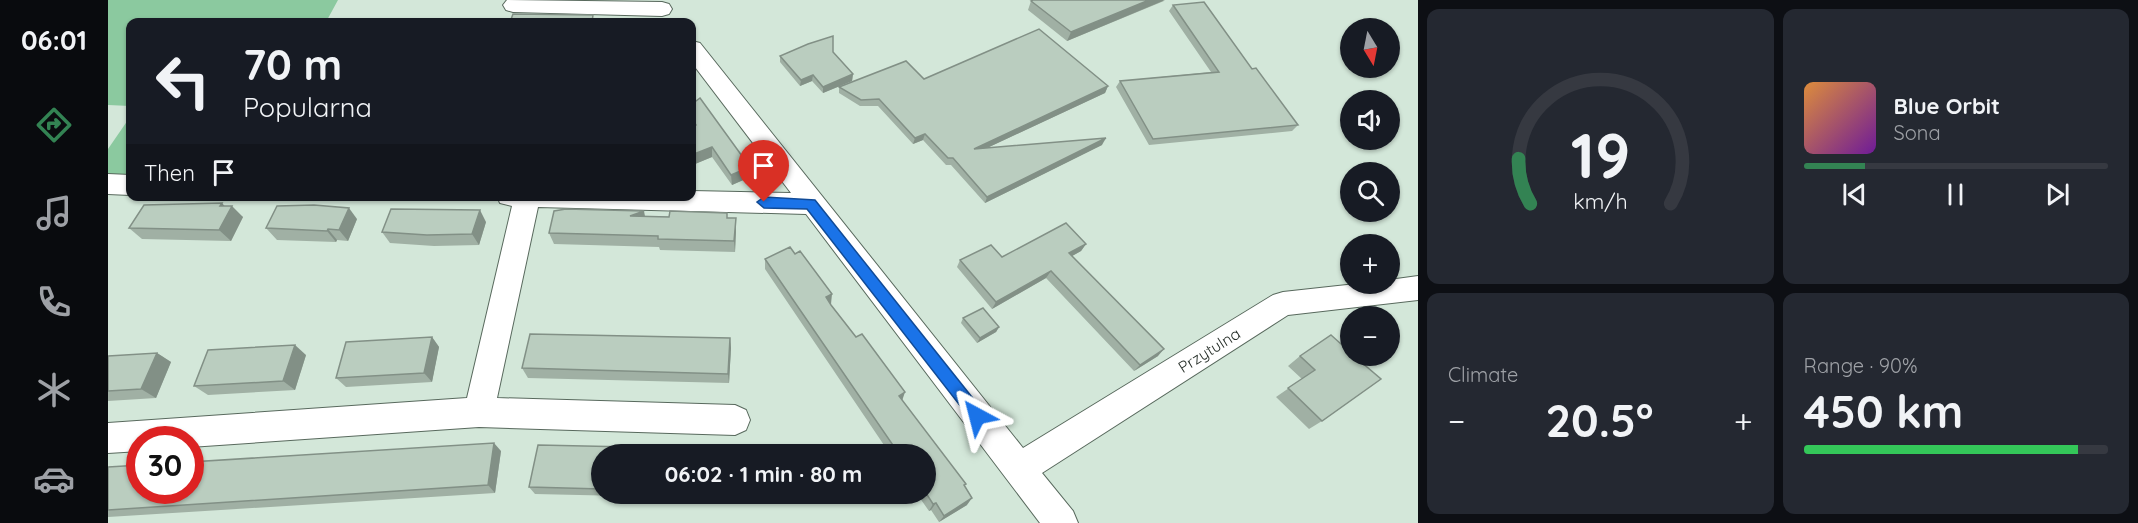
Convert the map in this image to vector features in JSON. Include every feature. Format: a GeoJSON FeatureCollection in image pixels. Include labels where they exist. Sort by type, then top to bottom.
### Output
{"type":"FeatureCollection","features":[{"type":"Feature","properties":{"kind":"street"},"geometry":{"type":"LineString","coordinates":[[513,5],[663,11]]}},
{"type":"Feature","properties":{"kind":"street"},"geometry":{"type":"LineString","coordinates":[[696,53],[1061,523]]}},
{"type":"Feature","properties":{"kind":"street"},"geometry":{"type":"LineString","coordinates":[[108,184],[126,185]]}},
{"type":"Feature","properties":{"kind":"street"},"geometry":{"type":"LineString","coordinates":[[479,411],[526,201]]}},
{"type":"Feature","properties":{"kind":"street"},"geometry":{"type":"LineString","coordinates":[[689,201],[811,204]]}},
{"type":"Feature","properties":{"kind":"street","name":"Przytulna"},"geometry":{"type":"LineString","coordinates":[[1019,469],[1283,304],[1418,288]]}},
{"type":"Feature","properties":{"kind":"street"},"geometry":{"type":"LineString","coordinates":[[108,438],[479,411],[735,420]]}},
{"type":"Feature","properties":{"kind":"green space"},"geometry":{"type":"Polygon","coordinates":[[[108,0],[338,0],[328,18],[126,18],[126,106],[108,105],[108,0]]]}},
{"type":"Feature","properties":{"kind":"green space"},"geometry":{"type":"Polygon","coordinates":[[[126,123],[126,177],[108,176],[108,149],[126,123]]]}},
{"type":"Feature","properties":{"kind":"building"},"geometry":{"type":"Polygon","coordinates":[[[1149,0],[1071,32],[1031,1],[1149,0]]]}},
{"type":"Feature","properties":{"kind":"building"},"geometry":{"type":"Polygon","coordinates":[[[1204,2],[1252,69],[1256,68],[1298,125],[1153,139],[1120,81],[1219,72],[1173,5],[1204,2]]]}},
{"type":"Feature","properties":{"kind":"building"},"geometry":{"type":"Polygon","coordinates":[[[513,14],[593,15],[593,18],[512,18],[513,14]]]}},
{"type":"Feature","properties":{"kind":"building"},"geometry":{"type":"Polygon","coordinates":[[[1039,29],[1108,86],[974,149],[1106,138],[987,197],[953,158],[948,158],[925,134],[915,138],[879,99],[861,100],[839,87],[906,61],[924,79],[1039,29]]]}},
{"type":"Feature","properties":{"kind":"building"},"geometry":{"type":"Polygon","coordinates":[[[833,36],[833,52],[853,74],[823,87],[813,75],[801,80],[780,56],[808,44],[833,36]]]}},
{"type":"Feature","properties":{"kind":"building"},"geometry":{"type":"Polygon","coordinates":[[[700,98],[750,167],[731,175],[712,147],[696,153],[696,101],[700,98]]]}},
{"type":"Feature","properties":{"kind":"building"},"geometry":{"type":"Polygon","coordinates":[[[222,203],[220,206],[232,206],[219,230],[129,228],[144,205],[222,203]]]}},
{"type":"Feature","properties":{"kind":"building"},"geometry":{"type":"Polygon","coordinates":[[[314,205],[349,208],[339,230],[266,228],[277,206],[314,205]]]}},
{"type":"Feature","properties":{"kind":"building"},"geometry":{"type":"Polygon","coordinates":[[[391,209],[480,210],[472,234],[427,235],[382,232],[391,209]]]}},
{"type":"Feature","properties":{"kind":"building"},"geometry":{"type":"Polygon","coordinates":[[[566,209],[644,211],[630,216],[669,217],[670,211],[727,213],[727,218],[736,218],[734,241],[549,233],[554,211],[566,209]]]}},
{"type":"Feature","properties":{"kind":"building"},"geometry":{"type":"Polygon","coordinates":[[[1066,223],[1086,244],[1069,253],[1164,349],[1140,365],[1051,271],[996,302],[960,260],[991,245],[1002,257],[1066,223]]]}},
{"type":"Feature","properties":{"kind":"building"},"geometry":{"type":"Polygon","coordinates":[[[790,247],[795,254],[800,251],[832,294],[826,297],[831,305],[856,337],[862,334],[905,392],[899,396],[936,444],[892,444],[765,259],[790,247]]]}},
{"type":"Feature","properties":{"kind":"building"},"geometry":{"type":"Polygon","coordinates":[[[983,308],[999,327],[980,338],[963,318],[983,308]]]}},
{"type":"Feature","properties":{"kind":"building"},"geometry":{"type":"Polygon","coordinates":[[[530,334],[730,338],[728,374],[522,368],[530,334]]]}},
{"type":"Feature","properties":{"kind":"building"},"geometry":{"type":"Polygon","coordinates":[[[1331,335],[1340,343],[1340,366],[1366,366],[1381,379],[1322,421],[1288,388],[1315,370],[1300,356],[1331,335]]]}},
{"type":"Feature","properties":{"kind":"building"},"geometry":{"type":"Polygon","coordinates":[[[432,337],[424,373],[336,378],[346,342],[432,337]]]}},
{"type":"Feature","properties":{"kind":"building"},"geometry":{"type":"Polygon","coordinates":[[[295,345],[283,381],[194,386],[208,350],[295,345]]]}},
{"type":"Feature","properties":{"kind":"building"},"geometry":{"type":"Polygon","coordinates":[[[157,353],[141,389],[108,391],[108,356],[157,353]]]}},
{"type":"Feature","properties":{"kind":"building"},"geometry":{"type":"Polygon","coordinates":[[[494,443],[488,485],[204,504],[204,461],[494,443]]]}},
{"type":"Feature","properties":{"kind":"building"},"geometry":{"type":"Polygon","coordinates":[[[538,445],[591,446],[591,489],[529,487],[538,445]]]}},
{"type":"Feature","properties":{"kind":"building"},"geometry":{"type":"Polygon","coordinates":[[[936,445],[966,484],[964,485],[972,498],[944,516],[936,503],[936,445]]]}},
{"type":"Feature","properties":{"kind":"building"},"geometry":{"type":"Polygon","coordinates":[[[126,466],[126,504],[199,504],[108,510],[108,467],[126,466]]]}},
{"type":"Feature","properties":{"kind":"route"},"geometry":{"type":"LineString","coordinates":[[764,202],[811,204],[977,416]]}}]}
